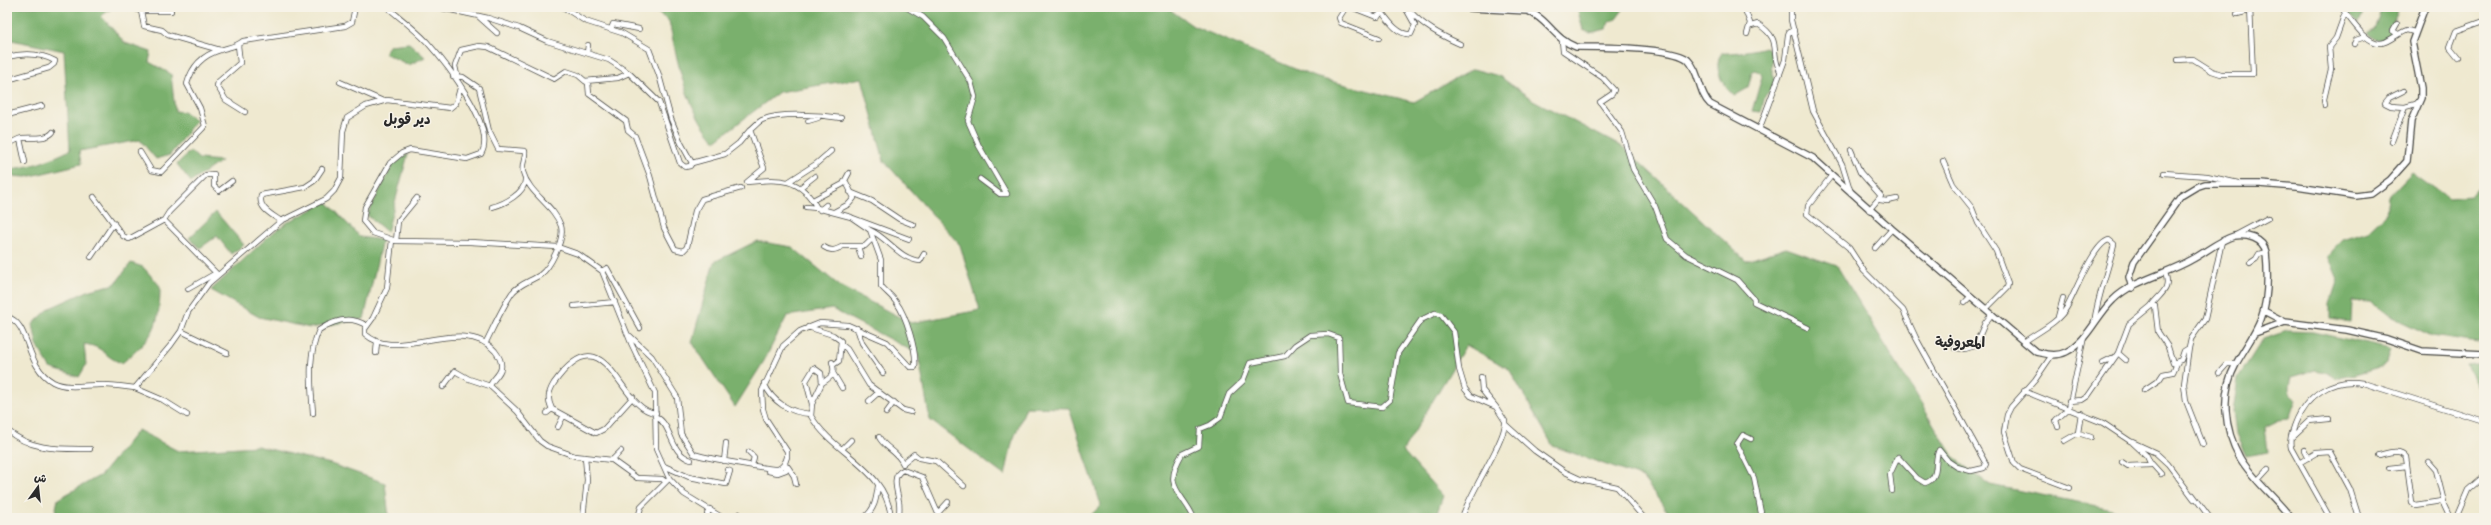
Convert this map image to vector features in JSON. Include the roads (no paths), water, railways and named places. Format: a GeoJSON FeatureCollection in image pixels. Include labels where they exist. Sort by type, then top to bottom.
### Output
{"type":"FeatureCollection","features":[{"type":"Feature","properties":{"kind":"street"},"geometry":{"type":"LineString","coordinates":[[131,7],[141,11],[170,11]]}},
{"type":"Feature","properties":{"kind":"street"},"geometry":{"type":"LineString","coordinates":[[140,152],[151,170],[161,172],[205,126],[204,117],[187,84],[196,64],[220,50],[238,45],[243,41],[345,26],[352,22],[355,7]]}},
{"type":"Feature","properties":{"kind":"street"},"geometry":{"type":"LineString","coordinates":[[387,7],[427,42],[455,76],[460,88],[482,125],[485,140],[483,150],[477,156],[467,159],[407,150],[394,159],[365,207],[363,218],[368,230],[394,241],[470,242],[558,247],[572,250],[602,271],[630,336],[636,354],[648,374],[655,393],[656,444],[667,480],[684,494],[723,518]]}},
{"type":"Feature","properties":{"kind":"street"},"geometry":{"type":"LineString","coordinates":[[437,7],[478,16],[519,28],[547,41],[609,60],[629,73],[659,102],[680,163],[685,167],[690,166],[692,163],[725,154],[740,143],[750,130],[762,120],[772,118],[828,116],[841,118]]}},
{"type":"Feature","properties":{"kind":"street"},"geometry":{"type":"LineString","coordinates":[[574,7],[583,8]]}},
{"type":"Feature","properties":{"kind":"street"},"geometry":{"type":"LineString","coordinates":[[906,7],[923,17],[944,38],[971,82],[975,97],[968,121],[979,146],[1007,194],[1000,194],[980,179]]}},
{"type":"Feature","properties":{"kind":"street"},"geometry":{"type":"LineString","coordinates":[[1346,7],[1339,18],[1341,23],[1379,38]]}},
{"type":"Feature","properties":{"kind":"street"},"geometry":{"type":"LineString","coordinates":[[1351,7],[1374,16],[1378,16],[1381,12]]}},
{"type":"Feature","properties":{"kind":"street"},"geometry":{"type":"LineString","coordinates":[[1378,7],[1401,32],[1412,34],[1415,25],[1406,7]]}},
{"type":"Feature","properties":{"kind":"street"},"geometry":{"type":"LineString","coordinates":[[1406,7],[1422,23],[1460,44]]}},
{"type":"Feature","properties":{"kind":"street"},"geometry":{"type":"LineString","coordinates":[[1449,7],[1513,8],[1528,11],[1537,15],[1562,41],[1576,47],[1667,52],[1683,56],[1693,66],[1707,101],[1813,158],[1870,210],[2036,352],[2052,355],[2064,353],[2084,337],[2112,300],[2132,288],[2165,273],[2222,241],[2268,218]]}},
{"type":"Feature","properties":{"kind":"street"},"geometry":{"type":"LineString","coordinates":[[1744,7],[1751,26],[1747,34]]}},
{"type":"Feature","properties":{"kind":"street"},"geometry":{"type":"LineString","coordinates":[[1791,7],[1794,30],[1813,111],[1842,164],[1851,193]]}},
{"type":"Feature","properties":{"kind":"street"},"geometry":{"type":"LineString","coordinates":[[2341,7],[2365,37],[2380,44],[2407,30],[2414,32]]}},
{"type":"Feature","properties":{"kind":"street"},"geometry":{"type":"LineString","coordinates":[[2132,288],[2129,277],[2134,262],[2184,193],[2205,184],[2298,187],[2347,195],[2371,194],[2390,180],[2406,161],[2411,121],[2421,98],[2421,88],[2412,47],[2414,32],[2425,7]]}},
{"type":"Feature","properties":{"kind":"street"},"geometry":{"type":"LineString","coordinates":[[566,8],[585,22],[611,29],[641,42],[651,52],[671,119],[680,143],[692,163]]}},
{"type":"Feature","properties":{"kind":"street"},"geometry":{"type":"LineString","coordinates":[[2178,60],[2193,59],[2216,73],[2253,74],[2253,49],[2249,9],[2237,14]]}},
{"type":"Feature","properties":{"kind":"street"},"geometry":{"type":"LineString","coordinates":[[141,11],[144,26],[162,30],[168,36],[220,50]]}},
{"type":"Feature","properties":{"kind":"street"},"geometry":{"type":"LineString","coordinates":[[2325,106],[2324,99],[2331,70],[2329,47],[2336,38],[2345,12]]}},
{"type":"Feature","properties":{"kind":"street"},"geometry":{"type":"LineString","coordinates":[[478,16],[497,33]]}},
{"type":"Feature","properties":{"kind":"street"},"geometry":{"type":"LineString","coordinates":[[2458,57],[2450,47],[2456,31],[2484,21]]}},
{"type":"Feature","properties":{"kind":"street"},"geometry":{"type":"LineString","coordinates":[[611,29],[614,24],[638,29]]}},
{"type":"Feature","properties":{"kind":"street"},"geometry":{"type":"LineString","coordinates":[[1751,26],[1758,24],[1772,35],[1777,48],[1776,62],[1780,71]]}},
{"type":"Feature","properties":{"kind":"street"},"geometry":{"type":"LineString","coordinates":[[2397,24],[2393,31],[2398,34]]}},
{"type":"Feature","properties":{"kind":"street"},"geometry":{"type":"LineString","coordinates":[[1759,130],[1787,52],[1789,32],[1794,30]]}},
{"type":"Feature","properties":{"kind":"street"},"geometry":{"type":"LineString","coordinates":[[2354,44],[2356,40],[2365,37]]}},
{"type":"Feature","properties":{"kind":"street"},"geometry":{"type":"LineString","coordinates":[[1562,41],[1563,51],[1603,78],[1614,90],[1612,94],[1600,102],[1622,132],[1633,169],[1655,206],[1667,239],[1686,255],[1737,280],[1754,299],[1754,302],[1808,328]]}},
{"type":"Feature","properties":{"kind":"street"},"geometry":{"type":"LineString","coordinates":[[238,45],[242,57],[240,63],[218,82],[217,86],[226,100],[245,112]]}},
{"type":"Feature","properties":{"kind":"street"},"geometry":{"type":"LineString","coordinates":[[587,53],[588,45]]}},
{"type":"Feature","properties":{"kind":"street"},"geometry":{"type":"LineString","coordinates":[[455,76],[455,66],[461,50],[483,46],[554,80],[568,71],[578,75],[588,83],[589,94],[626,121],[628,130],[635,136],[650,176],[664,228],[675,250],[683,251],[687,247],[695,212],[702,199],[741,188]]}},
{"type":"Feature","properties":{"kind":"street"},"geometry":{"type":"LineString","coordinates":[[7,57],[17,54],[36,54],[54,61],[54,64],[49,68],[7,80]]}},
{"type":"Feature","properties":{"kind":"street"},"geometry":{"type":"LineString","coordinates":[[585,81],[618,78],[629,73]]}},
{"type":"Feature","properties":{"kind":"street"},"geometry":{"type":"LineString","coordinates":[[455,76],[470,81],[479,88],[489,131],[498,149],[525,151],[522,167],[525,184],[509,201],[492,207]]}},
{"type":"Feature","properties":{"kind":"street"},"geometry":{"type":"LineString","coordinates":[[340,82],[383,101],[450,108],[456,103],[460,88]]}},
{"type":"Feature","properties":{"kind":"street"},"geometry":{"type":"LineString","coordinates":[[2403,91],[2389,98],[2385,103],[2391,106],[2405,107],[2416,104],[2421,98]]}},
{"type":"Feature","properties":{"kind":"street"},"geometry":{"type":"LineString","coordinates":[[188,288],[217,274],[281,222],[326,199],[334,191],[341,176],[345,123],[361,109],[383,101]]}},
{"type":"Feature","properties":{"kind":"street"},"geometry":{"type":"LineString","coordinates":[[7,115],[42,106]]}},
{"type":"Feature","properties":{"kind":"street"},"geometry":{"type":"LineString","coordinates":[[2392,141],[2405,107]]}},
{"type":"Feature","properties":{"kind":"street"},"geometry":{"type":"LineString","coordinates":[[808,121],[828,116]]}},
{"type":"Feature","properties":{"kind":"street"},"geometry":{"type":"LineString","coordinates":[[750,130],[764,168],[747,182],[774,180],[788,182],[801,187],[818,209]]}},
{"type":"Feature","properties":{"kind":"street"},"geometry":{"type":"LineString","coordinates":[[7,144],[13,143],[20,139],[49,136],[54,132]]}},
{"type":"Feature","properties":{"kind":"street"},"geometry":{"type":"LineString","coordinates":[[20,139],[25,162]]}},
{"type":"Feature","properties":{"kind":"street"},"geometry":{"type":"LineString","coordinates":[[1851,150],[1860,172],[1880,193],[1880,200],[1870,210]]}},
{"type":"Feature","properties":{"kind":"street"},"geometry":{"type":"LineString","coordinates":[[788,182],[816,164],[831,151]]}},
{"type":"Feature","properties":{"kind":"street"},"geometry":{"type":"LineString","coordinates":[[1943,161],[1953,184],[1972,208],[1978,223],[1996,251],[2008,284],[2007,288],[1986,309]]}},
{"type":"Feature","properties":{"kind":"street"},"geometry":{"type":"LineString","coordinates":[[281,222],[263,208],[260,201],[260,195],[305,186],[314,181],[322,169]]}},
{"type":"Feature","properties":{"kind":"street"},"geometry":{"type":"LineString","coordinates":[[834,212],[849,204],[854,198],[850,194],[846,182],[849,173]]}},
{"type":"Feature","properties":{"kind":"street"},"geometry":{"type":"LineString","coordinates":[[2164,173],[2207,176],[2242,184]]}},
{"type":"Feature","properties":{"kind":"street"},"geometry":{"type":"LineString","coordinates":[[94,197],[123,236],[129,239],[164,220],[169,212],[206,175],[214,174],[214,186],[219,192],[232,181]]}},
{"type":"Feature","properties":{"kind":"street"},"geometry":{"type":"LineString","coordinates":[[1832,175],[1808,206],[1807,214],[1850,248],[1864,271],[1903,310],[1916,338],[1986,464],[1984,468],[1971,472],[1951,464],[1939,450],[1937,468],[1932,478],[1925,483],[1917,478],[1898,457],[1890,474],[1892,491]]}},
{"type":"Feature","properties":{"kind":"street"},"geometry":{"type":"LineString","coordinates":[[801,187],[815,176]]}},
{"type":"Feature","properties":{"kind":"street"},"geometry":{"type":"LineString","coordinates":[[486,342],[512,294],[519,287],[546,271],[558,247],[562,230],[558,219],[525,179]]}},
{"type":"Feature","properties":{"kind":"street"},"geometry":{"type":"LineString","coordinates":[[812,200],[846,182]]}},
{"type":"Feature","properties":{"kind":"street"},"geometry":{"type":"LineString","coordinates":[[850,194],[872,201],[900,219],[914,225]]}},
{"type":"Feature","properties":{"kind":"street"},"geometry":{"type":"LineString","coordinates":[[417,198],[398,222],[387,288],[365,328],[366,334],[377,342],[397,344],[461,337],[486,342],[499,355],[502,364],[500,372],[490,386]]}},
{"type":"Feature","properties":{"kind":"street"},"geometry":{"type":"LineString","coordinates":[[1880,200],[1887,201],[1897,199]]}},
{"type":"Feature","properties":{"kind":"street"},"geometry":{"type":"LineString","coordinates":[[818,209],[826,205]]}},
{"type":"Feature","properties":{"kind":"street"},"geometry":{"type":"LineString","coordinates":[[806,207],[852,217],[908,239]]}},
{"type":"Feature","properties":{"kind":"street"},"geometry":{"type":"LineString","coordinates":[[852,217],[882,237],[905,256],[920,261],[924,254]]}},
{"type":"Feature","properties":{"kind":"street"},"geometry":{"type":"LineString","coordinates":[[164,220],[217,274]]}},
{"type":"Feature","properties":{"kind":"street"},"geometry":{"type":"LineString","coordinates":[[91,257],[114,223]]}},
{"type":"Feature","properties":{"kind":"street"},"geometry":{"type":"LineString","coordinates":[[1875,248],[1892,229]]}},
{"type":"Feature","properties":{"kind":"street"},"geometry":{"type":"LineString","coordinates":[[630,336],[652,357],[677,397],[680,429],[686,445],[699,456],[774,469],[778,468],[785,462],[787,451],[766,419],[763,409],[764,383],[783,346],[808,327],[820,323],[856,328],[887,342],[906,364],[915,367],[914,349],[910,333],[899,306],[881,286],[881,260],[872,239],[870,230]]}},
{"type":"Feature","properties":{"kind":"street"},"geometry":{"type":"LineString","coordinates":[[2234,236],[2256,239],[2263,245],[2266,252],[2266,295],[2264,311],[2255,333],[2236,364],[2226,394],[2228,426],[2239,456],[2257,480],[2291,518]]}},
{"type":"Feature","properties":{"kind":"street"},"geometry":{"type":"LineString","coordinates":[[824,247],[830,250],[838,249],[843,246],[865,246],[872,239]]}},
{"type":"Feature","properties":{"kind":"street"},"geometry":{"type":"LineString","coordinates":[[2024,342],[2056,320],[2067,307],[2077,282],[2104,243],[2110,240],[2114,244],[2110,265],[2100,287],[2094,324]]}},
{"type":"Feature","properties":{"kind":"street"},"geometry":{"type":"LineString","coordinates":[[2203,444],[2186,401],[2184,384],[2191,339],[2205,319],[2222,241]]}},
{"type":"Feature","properties":{"kind":"street"},"geometry":{"type":"LineString","coordinates":[[858,246],[861,257]]}},
{"type":"Feature","properties":{"kind":"street"},"geometry":{"type":"LineString","coordinates":[[2250,263],[2256,259],[2259,254],[2266,252]]}},
{"type":"Feature","properties":{"kind":"street"},"geometry":{"type":"LineString","coordinates":[[602,271],[607,268],[640,328]]}},
{"type":"Feature","properties":{"kind":"street"},"geometry":{"type":"LineString","coordinates":[[2069,400],[2082,400],[2088,396],[2118,352],[2128,326],[2135,317],[2151,306],[2166,291],[2167,279],[2165,273]]}},
{"type":"Feature","properties":{"kind":"street"},"geometry":{"type":"LineString","coordinates":[[135,388],[181,331],[188,312],[217,274]]}},
{"type":"Feature","properties":{"kind":"street"},"geometry":{"type":"LineString","coordinates":[[1964,303],[1970,296]]}},
{"type":"Feature","properties":{"kind":"street"},"geometry":{"type":"LineString","coordinates":[[2056,320],[2062,306],[2063,298]]}},
{"type":"Feature","properties":{"kind":"street"},"geometry":{"type":"LineString","coordinates":[[574,306],[615,302]]}},
{"type":"Feature","properties":{"kind":"street"},"geometry":{"type":"LineString","coordinates":[[2151,306],[2155,306],[2158,332],[2168,346],[2173,363],[2177,363]]}},
{"type":"Feature","properties":{"kind":"street"},"geometry":{"type":"LineString","coordinates":[[2264,311],[2285,322],[2347,330],[2387,339],[2422,351],[2484,354]]}},
{"type":"Feature","properties":{"kind":"street"},"geometry":{"type":"LineString","coordinates":[[1194,518],[1173,485],[1172,476],[1182,454],[1199,446],[1200,429],[1214,423],[1220,418],[1229,394],[1244,381],[1250,363],[1285,356],[1295,345],[1310,335],[1328,334],[1339,338],[1340,374],[1348,403],[1382,407],[1390,400],[1395,363],[1402,347],[1424,317],[1434,313],[1441,315],[1454,332],[1459,369],[1465,389],[1471,396],[1496,407]]}},
{"type":"Feature","properties":{"kind":"street"},"geometry":{"type":"LineString","coordinates":[[1955,348],[1965,349],[1975,346],[1985,323],[1992,314]]}},
{"type":"Feature","properties":{"kind":"street"},"geometry":{"type":"LineString","coordinates":[[7,317],[20,325],[33,362],[43,375],[53,382],[71,386],[105,384],[135,388],[162,400],[187,415]]}},
{"type":"Feature","properties":{"kind":"street"},"geometry":{"type":"LineString","coordinates":[[313,413],[310,360],[312,347],[319,330],[341,320],[356,320],[367,326]]}},
{"type":"Feature","properties":{"kind":"street"},"geometry":{"type":"LineString","coordinates":[[2255,333],[2285,322]]}},
{"type":"Feature","properties":{"kind":"street"},"geometry":{"type":"LineString","coordinates":[[2128,326],[2133,328]]}},
{"type":"Feature","properties":{"kind":"street"},"geometry":{"type":"LineString","coordinates":[[808,327],[833,335],[841,341],[842,345],[847,349],[866,381],[894,402],[902,410],[911,412]]}},
{"type":"Feature","properties":{"kind":"street"},"geometry":{"type":"LineString","coordinates":[[856,328],[862,343],[883,373]]}},
{"type":"Feature","properties":{"kind":"street"},"geometry":{"type":"LineString","coordinates":[[181,331],[227,353]]}},
{"type":"Feature","properties":{"kind":"street"},"geometry":{"type":"LineString","coordinates":[[2058,427],[2056,420],[2068,408],[2084,337]]}},
{"type":"Feature","properties":{"kind":"street"},"geometry":{"type":"LineString","coordinates":[[376,353],[377,342]]}},
{"type":"Feature","properties":{"kind":"street"},"geometry":{"type":"LineString","coordinates":[[842,345],[839,361],[833,364],[833,374],[842,388]]}},
{"type":"Feature","properties":{"kind":"street"},"geometry":{"type":"LineString","coordinates":[[2144,390],[2159,380],[2163,374],[2173,372],[2177,363],[2181,360],[2184,351],[2189,348]]}},
{"type":"Feature","properties":{"kind":"street"},"geometry":{"type":"LineString","coordinates":[[2118,352],[2126,360]]}},
{"type":"Feature","properties":{"kind":"street"},"geometry":{"type":"LineString","coordinates":[[2102,363],[2109,360],[2118,352]]}},
{"type":"Feature","properties":{"kind":"street"},"geometry":{"type":"LineString","coordinates":[[2052,355],[2035,380],[2011,406],[2004,424],[2007,443],[2014,462],[2020,469],[2032,475],[2070,488]]}},
{"type":"Feature","properties":{"kind":"street"},"geometry":{"type":"LineString","coordinates":[[633,397],[600,432],[592,432],[563,417],[552,409],[548,396],[562,372],[581,357],[599,359],[619,378],[645,410],[656,415],[664,426],[678,454],[691,460]]}},
{"type":"Feature","properties":{"kind":"street"},"geometry":{"type":"LineString","coordinates":[[2219,373],[2226,364],[2236,364]]}},
{"type":"Feature","properties":{"kind":"street"},"geometry":{"type":"LineString","coordinates":[[812,404],[806,381],[812,370],[816,369],[821,373],[822,382]]}},
{"type":"Feature","properties":{"kind":"street"},"geometry":{"type":"LineString","coordinates":[[443,387],[455,371],[469,379],[490,386],[517,411],[540,441],[566,454],[612,460],[632,476],[667,480]]}},
{"type":"Feature","properties":{"kind":"street"},"geometry":{"type":"LineString","coordinates":[[833,374],[822,382],[812,404],[811,414],[814,421],[866,469],[887,500],[891,518]]}},
{"type":"Feature","properties":{"kind":"street"},"geometry":{"type":"LineString","coordinates":[[1481,376],[1482,390],[1504,416],[1506,425],[1531,448],[1565,472],[1580,479],[1617,487],[1644,518]]}},
{"type":"Feature","properties":{"kind":"street"},"geometry":{"type":"LineString","coordinates":[[764,383],[770,396],[774,400],[794,410],[811,414]]}},
{"type":"Feature","properties":{"kind":"street"},"geometry":{"type":"LineString","coordinates":[[2330,518],[2291,448],[2290,440],[2299,415],[2306,404],[2326,387],[2344,383],[2363,383],[2484,421]]}},
{"type":"Feature","properties":{"kind":"street"},"geometry":{"type":"LineString","coordinates":[[2024,391],[2103,423],[2130,441],[2161,474]]}},
{"type":"Feature","properties":{"kind":"street"},"geometry":{"type":"LineString","coordinates":[[869,401],[879,392]]}},
{"type":"Feature","properties":{"kind":"street"},"geometry":{"type":"LineString","coordinates":[[886,413],[894,402]]}},
{"type":"Feature","properties":{"kind":"street"},"geometry":{"type":"LineString","coordinates":[[547,413],[552,409]]}},
{"type":"Feature","properties":{"kind":"street"},"geometry":{"type":"LineString","coordinates":[[2078,433],[2081,413]]}},
{"type":"Feature","properties":{"kind":"street"},"geometry":{"type":"LineString","coordinates":[[558,427],[563,417]]}},
{"type":"Feature","properties":{"kind":"street"},"geometry":{"type":"LineString","coordinates":[[2290,440],[2309,420],[2329,419]]}},
{"type":"Feature","properties":{"kind":"street"},"geometry":{"type":"LineString","coordinates":[[1462,518],[1469,499],[1506,425]]}},
{"type":"Feature","properties":{"kind":"street"},"geometry":{"type":"LineString","coordinates":[[7,430],[22,440],[41,448],[56,450],[90,449]]}},
{"type":"Feature","properties":{"kind":"street"},"geometry":{"type":"LineString","coordinates":[[2064,441],[2078,433],[2091,437]]}},
{"type":"Feature","properties":{"kind":"street"},"geometry":{"type":"LineString","coordinates":[[1752,439],[1743,435],[1738,445],[1754,478],[1762,518]]}},
{"type":"Feature","properties":{"kind":"street"},"geometry":{"type":"LineString","coordinates":[[879,437],[885,445],[895,451],[903,462]]}},
{"type":"Feature","properties":{"kind":"street"},"geometry":{"type":"LineString","coordinates":[[842,448],[851,440]]}},
{"type":"Feature","properties":{"kind":"street"},"geometry":{"type":"LineString","coordinates":[[2130,441],[2143,446],[2163,459],[2176,474],[2181,485],[2194,499]]}},
{"type":"Feature","properties":{"kind":"street"},"geometry":{"type":"LineString","coordinates":[[724,461],[726,443]]}},
{"type":"Feature","properties":{"kind":"street"},"geometry":{"type":"LineString","coordinates":[[2304,450],[2308,458]]}},
{"type":"Feature","properties":{"kind":"street"},"geometry":{"type":"LineString","coordinates":[[612,460],[621,451]]}},
{"type":"Feature","properties":{"kind":"street"},"geometry":{"type":"LineString","coordinates":[[749,452],[754,457],[752,465]]}},
{"type":"Feature","properties":{"kind":"street"},"geometry":{"type":"LineString","coordinates":[[2299,463],[2316,453],[2330,452],[2350,489],[2359,518]]}},
{"type":"Feature","properties":{"kind":"street"},"geometry":{"type":"LineString","coordinates":[[2379,455],[2401,452],[2405,455],[2413,504],[2444,502]]}},
{"type":"Feature","properties":{"kind":"street"},"geometry":{"type":"LineString","coordinates":[[899,518],[899,501],[894,488],[903,462],[914,454],[919,458],[936,461],[964,486]]}},
{"type":"Feature","properties":{"kind":"street"},"geometry":{"type":"LineString","coordinates":[[583,518],[587,480],[586,457]]}},
{"type":"Feature","properties":{"kind":"street"},"geometry":{"type":"LineString","coordinates":[[785,462],[794,476],[796,484]]}},
{"type":"Feature","properties":{"kind":"street"},"geometry":{"type":"LineString","coordinates":[[2122,462],[2128,466],[2148,467],[2152,464]]}},
{"type":"Feature","properties":{"kind":"street"},"geometry":{"type":"LineString","coordinates":[[2429,462],[2436,470],[2444,502],[2450,518]]}},
{"type":"Feature","properties":{"kind":"street"},"geometry":{"type":"LineString","coordinates":[[745,463],[746,466],[778,473],[788,467]]}},
{"type":"Feature","properties":{"kind":"street"},"geometry":{"type":"LineString","coordinates":[[663,465],[684,475],[720,484],[726,484],[730,471],[727,470]]}},
{"type":"Feature","properties":{"kind":"street"},"geometry":{"type":"LineString","coordinates":[[2389,468],[2407,466]]}},
{"type":"Feature","properties":{"kind":"street"},"geometry":{"type":"LineString","coordinates":[[2257,480],[2268,469]]}},
{"type":"Feature","properties":{"kind":"street"},"geometry":{"type":"LineString","coordinates":[[900,471],[907,470],[922,477],[939,516]]}},
{"type":"Feature","properties":{"kind":"street"},"geometry":{"type":"LineString","coordinates":[[2456,518],[2468,490],[2484,476]]}},
{"type":"Feature","properties":{"kind":"street"},"geometry":{"type":"LineString","coordinates":[[638,518],[641,507],[667,480]]}},
{"type":"Feature","properties":{"kind":"street"},"geometry":{"type":"LineString","coordinates":[[2181,485],[2199,502],[2210,518]]}},
{"type":"Feature","properties":{"kind":"street"},"geometry":{"type":"LineString","coordinates":[[864,518],[876,504],[878,486]]}},
{"type":"Feature","properties":{"kind":"street"},"geometry":{"type":"LineString","coordinates":[[939,516],[948,502]]}},
{"type":"Feature","properties":{"kind":"street"},"geometry":{"type":"LineString","coordinates":[[710,510],[707,514],[710,518]]}},
{"type":"Feature","properties":{"kind":"street"},"geometry":{"type":"LineString","coordinates":[[733,518],[738,514]]}},
{"type":"Feature","properties":{"kind":"district","name":"دير قوبل"},"geometry":{"type":"Point","coordinates":[407,119]}},
{"type":"Feature","properties":{"kind":"district","name":"المعروفية"},"geometry":{"type":"Point","coordinates":[1960,342]}}]}
